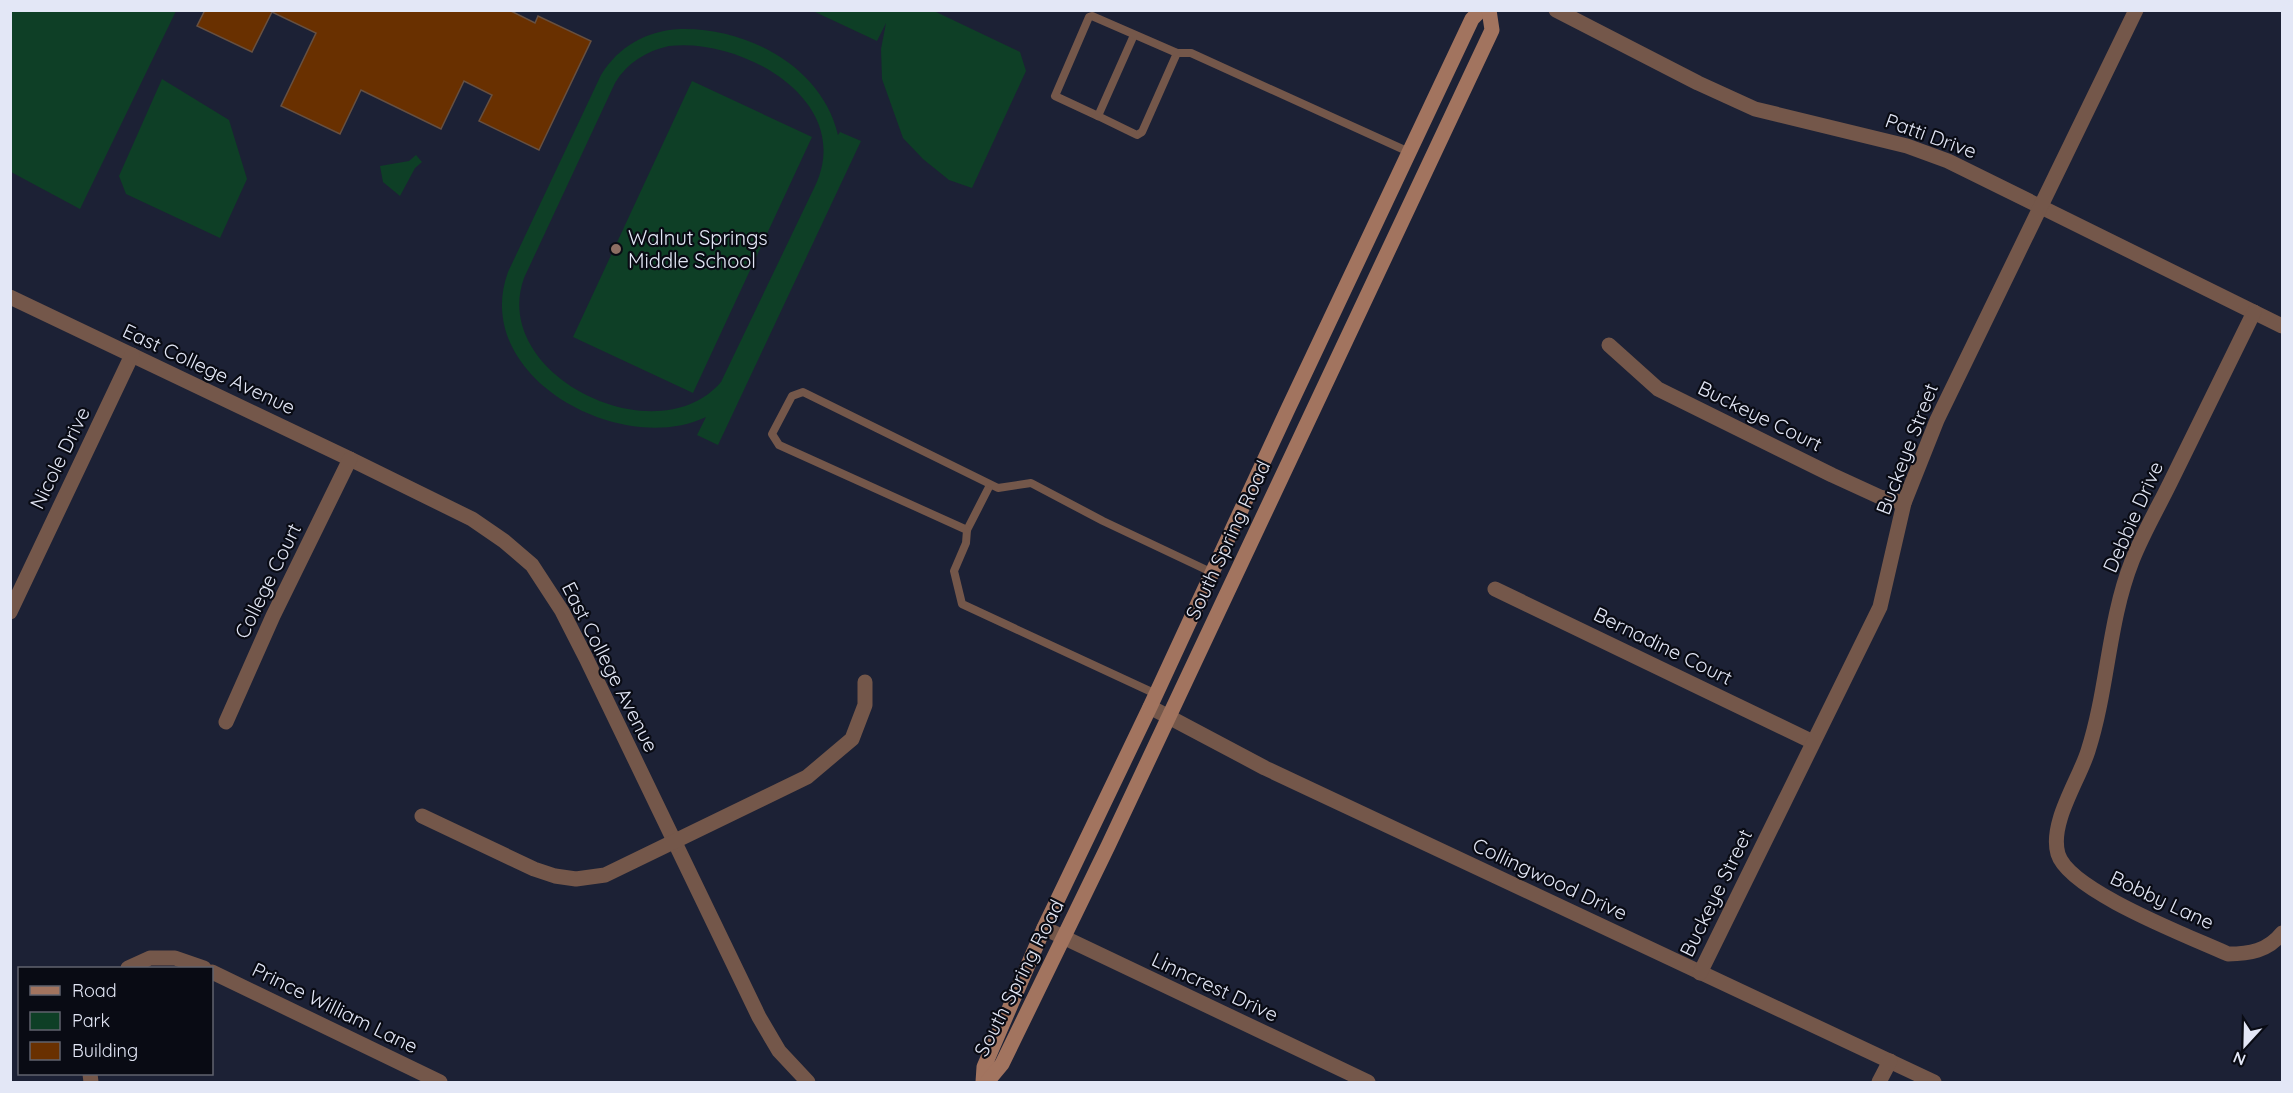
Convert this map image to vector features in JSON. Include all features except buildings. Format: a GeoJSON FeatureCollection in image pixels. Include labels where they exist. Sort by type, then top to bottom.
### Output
{"type":"FeatureCollection","features":[{"type":"Feature","properties":{"kind":"main road","name":"South Spring Road"},"geometry":{"type":"LineString","coordinates":[[985,1083],[984,1067],[1044,928],[1153,701],[1472,19],[1481,10]]}},
{"type":"Feature","properties":{"kind":"main road","name":"South Spring Road"},"geometry":{"type":"LineString","coordinates":[[985,1083],[1002,1064],[1064,938],[1430,162],[1492,30],[1490,10]]}},
{"type":"Feature","properties":{"kind":"main road"},"geometry":{"type":"LineString","coordinates":[[1409,152],[1430,162]]}},
{"type":"Feature","properties":{"kind":"main road"},"geometry":{"type":"LineString","coordinates":[[1211,576],[1228,588]]}},
{"type":"Feature","properties":{"kind":"street","name":"Patti Drive"},"geometry":{"type":"LineString","coordinates":[[1556,10],[1755,110],[1907,146],[1948,161],[2283,326]]}},
{"type":"Feature","properties":{"kind":"street","name":"Buckeye Street"},"geometry":{"type":"LineString","coordinates":[[1700,973],[1880,607],[1904,503],[1937,420],[2136,10]]}},
{"type":"Feature","properties":{"kind":"street","name":"East College Avenue"},"geometry":{"type":"LineString","coordinates":[[10,297],[472,519],[504,541],[532,565],[572,629],[759,1017],[779,1051],[808,1083]]}},
{"type":"Feature","properties":{"kind":"street","name":"Debbie Drive"},"geometry":{"type":"LineString","coordinates":[[2058,854],[2057,833],[2064,807],[2088,753],[2100,708],[2108,655],[2132,561],[2254,312]]}},
{"type":"Feature","properties":{"kind":"street","name":"Buckeye Court"},"geometry":{"type":"LineString","coordinates":[[1609,345],[1658,389],[1832,475],[1880,497],[1904,503]]}},
{"type":"Feature","properties":{"kind":"street","name":"Nicole Drive"},"geometry":{"type":"LineString","coordinates":[[10,612],[132,355]]}},
{"type":"Feature","properties":{"kind":"street","name":"College Court"},"geometry":{"type":"LineString","coordinates":[[226,722],[273,616],[351,459]]}},
{"type":"Feature","properties":{"kind":"street","name":"Bernadine Court"},"geometry":{"type":"LineString","coordinates":[[1495,589],[1813,742]]}},
{"type":"Feature","properties":{"kind":"street"},"geometry":{"type":"LineString","coordinates":[[422,816],[534,869],[555,876],[576,879],[605,875],[807,777],[852,739],[865,705],[865,682]]}},
{"type":"Feature","properties":{"kind":"street","name":"Collingwood Drive"},"geometry":{"type":"LineString","coordinates":[[1153,701],[1168,716],[1265,768],[1934,1083]]}},
{"type":"Feature","properties":{"kind":"street","name":"Bobby Lane"},"geometry":{"type":"LineString","coordinates":[[2058,854],[2068,872],[2099,895],[2228,954],[2246,954],[2263,949],[2283,933]]}},
{"type":"Feature","properties":{"kind":"street","name":"Linncrest Drive"},"geometry":{"type":"LineString","coordinates":[[1044,928],[1368,1083]]}},
{"type":"Feature","properties":{"kind":"street"},"geometry":{"type":"LineString","coordinates":[[132,967],[150,958],[176,958],[199,967]]}},
{"type":"Feature","properties":{"kind":"street","name":"Prince William Lane"},"geometry":{"type":"LineString","coordinates":[[213,972],[440,1083]]}},
{"type":"Feature","properties":{"kind":"street"},"geometry":{"type":"LineString","coordinates":[[1879,1083],[1890,1061]]}},
{"type":"Feature","properties":{"kind":"lane"},"geometry":{"type":"LineString","coordinates":[[1177,53],[1140,134],[1055,96],[1089,17],[1095,16],[1177,53],[1191,53],[1409,152]]}},
{"type":"Feature","properties":{"kind":"lane"},"geometry":{"type":"LineString","coordinates":[[1098,116],[1134,34]]}},
{"type":"Feature","properties":{"kind":"lane"},"geometry":{"type":"LineString","coordinates":[[967,530],[779,445],[772,434],[792,396],[803,392],[998,488],[1031,483],[1211,576]]}},
{"type":"Feature","properties":{"kind":"lane"},"geometry":{"type":"LineString","coordinates":[[990,485],[967,530],[966,543],[954,571],[962,604],[1153,701]]}},
{"type":"Feature","properties":{"kind":"green space"},"geometry":{"type":"Polygon","coordinates":[[[10,11],[176,11],[80,209],[11,172],[10,11]]]}},
{"type":"Feature","properties":{"kind":"green space"},"geometry":{"type":"Polygon","coordinates":[[[813,11],[934,11],[1020,52],[1026,71],[972,188],[949,180],[923,159],[903,138],[882,79],[881,49],[886,23],[877,41],[813,11]]]}},
{"type":"Feature","properties":{"kind":"green space"},"geometry":{"type":"Polygon","coordinates":[[[668,30],[705,30],[730,35],[755,43],[778,55],[816,89],[829,111],[838,135],[840,132],[861,141],[718,445],[697,435],[706,417],[671,427],[633,426],[596,417],[560,399],[531,374],[511,344],[502,310],[508,272],[601,75],[625,48],[645,37],[668,30]],[[669,46],[653,51],[625,69],[615,83],[524,278],[520,313],[531,346],[554,373],[585,394],[621,408],[658,411],[693,403],[721,382],[816,184],[824,153],[819,125],[805,101],[783,80],[757,63],[727,52],[697,46],[669,46]]]}},
{"type":"Feature","properties":{"kind":"green space"},"geometry":{"type":"Polygon","coordinates":[[[162,79],[229,120],[247,179],[220,238],[126,194],[119,176],[162,79]]]}},
{"type":"Feature","properties":{"kind":"green space"},"geometry":{"type":"Polygon","coordinates":[[[692,81],[812,137],[693,393],[573,337],[692,81]]]}},
{"type":"Feature","properties":{"kind":"green space"},"geometry":{"type":"Polygon","coordinates":[[[416,155],[422,162],[415,168],[400,196],[383,182],[380,166],[409,161],[416,155]]]}},
{"type":"Feature","properties":{"kind":"place","name":"Walnut Springs Middle School"},"geometry":{"type":"Point","coordinates":[616,249]}}]}
